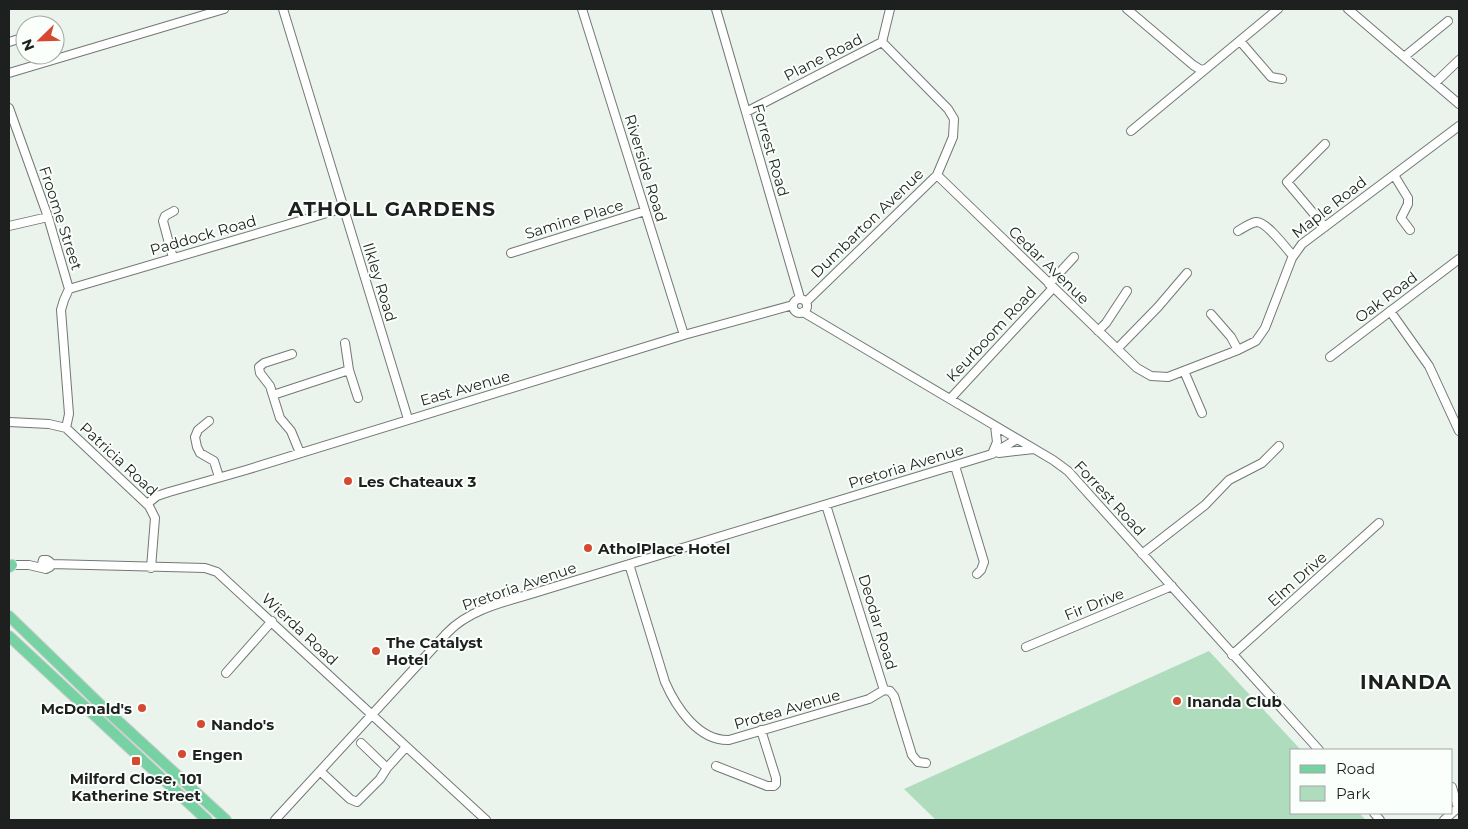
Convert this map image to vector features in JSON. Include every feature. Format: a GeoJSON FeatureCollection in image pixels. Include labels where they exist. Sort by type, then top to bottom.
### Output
{"type":"FeatureCollection","features":[{"type":"Feature","properties":{"kind":"main road"},"geometry":{"type":"LineString","coordinates":[[9,616],[226,820]]}},
{"type":"Feature","properties":{"kind":"main road"},"geometry":{"type":"LineString","coordinates":[[9,636],[207,820]]}},
{"type":"Feature","properties":{"kind":"main road"},"geometry":{"type":"LineString","coordinates":[[56,679],[73,688],[214,820]]}},
{"type":"Feature","properties":{"kind":"street"},"geometry":{"type":"LineString","coordinates":[[9,73],[224,9]]}},
{"type":"Feature","properties":{"kind":"street","name":"Ilkley Road"},"geometry":{"type":"LineString","coordinates":[[283,9],[408,419]]}},
{"type":"Feature","properties":{"kind":"street","name":"Riverside Road"},"geometry":{"type":"LineString","coordinates":[[582,9],[684,335]]}},
{"type":"Feature","properties":{"kind":"street","name":"Forrest Road"},"geometry":{"type":"LineString","coordinates":[[716,9],[803,300]]}},
{"type":"Feature","properties":{"kind":"street","name":"Plane Road"},"geometry":{"type":"LineString","coordinates":[[746,112],[882,42],[890,9]]}},
{"type":"Feature","properties":{"kind":"street"},"geometry":{"type":"LineString","coordinates":[[1127,9],[1193,65],[1201,70],[1205,69]]}},
{"type":"Feature","properties":{"kind":"street"},"geometry":{"type":"LineString","coordinates":[[1131,131],[1278,9]]}},
{"type":"Feature","properties":{"kind":"street"},"geometry":{"type":"LineString","coordinates":[[1348,9],[1459,104]]}},
{"type":"Feature","properties":{"kind":"street"},"geometry":{"type":"LineString","coordinates":[[1404,57],[1448,21]]}},
{"type":"Feature","properties":{"kind":"street"},"geometry":{"type":"LineString","coordinates":[[1240,41],[1271,76],[1282,79]]}},
{"type":"Feature","properties":{"kind":"street","name":"Dumbarton Avenue"},"geometry":{"type":"LineString","coordinates":[[803,300],[937,175],[953,136],[954,119],[948,109],[882,42]]}},
{"type":"Feature","properties":{"kind":"street"},"geometry":{"type":"LineString","coordinates":[[1435,83],[1459,60]]}},
{"type":"Feature","properties":{"kind":"street","name":"Froome Street"},"geometry":{"type":"LineString","coordinates":[[9,108],[48,217],[70,289],[62,305],[69,414],[66,428]]}},
{"type":"Feature","properties":{"kind":"street","name":"Maple Road"},"geometry":{"type":"LineString","coordinates":[[1143,373],[1162,378],[1168,377],[1252,344],[1262,333],[1293,256],[1302,244],[1459,126]]}},
{"type":"Feature","properties":{"kind":"street"},"geometry":{"type":"LineString","coordinates":[[1325,144],[1286,182],[1325,227]]}},
{"type":"Feature","properties":{"kind":"street","name":"Cedar Avenue"},"geometry":{"type":"LineString","coordinates":[[937,175],[1143,373]]}},
{"type":"Feature","properties":{"kind":"street"},"geometry":{"type":"LineString","coordinates":[[1394,175],[1408,195],[1408,204],[1401,218],[1410,230]]}},
{"type":"Feature","properties":{"kind":"street","name":"Paddock Road"},"geometry":{"type":"LineString","coordinates":[[70,289],[344,208]]}},
{"type":"Feature","properties":{"kind":"street"},"geometry":{"type":"LineString","coordinates":[[173,258],[162,222],[165,216],[174,211]]}},
{"type":"Feature","properties":{"kind":"street","name":"Samine Place"},"geometry":{"type":"LineString","coordinates":[[511,253],[645,211]]}},
{"type":"Feature","properties":{"kind":"street"},"geometry":{"type":"LineString","coordinates":[[9,226],[48,217]]}},
{"type":"Feature","properties":{"kind":"street"},"geometry":{"type":"LineString","coordinates":[[1238,231],[1253,223],[1261,223],[1293,256]]}},
{"type":"Feature","properties":{"kind":"street","name":"Keurboom Road"},"geometry":{"type":"LineString","coordinates":[[950,399],[1051,286],[1074,257]]}},
{"type":"Feature","properties":{"kind":"street","name":"Oak Road"},"geometry":{"type":"LineString","coordinates":[[1330,358],[1459,259]]}},
{"type":"Feature","properties":{"kind":"street"},"geometry":{"type":"LineString","coordinates":[[1117,348],[1158,307],[1187,273]]}},
{"type":"Feature","properties":{"kind":"street"},"geometry":{"type":"LineString","coordinates":[[1098,331],[1106,323],[1127,291]]}},
{"type":"Feature","properties":{"kind":"street"},"geometry":{"type":"LineString","coordinates":[[795,300],[803,300],[807,308],[803,312],[797,312],[793,305],[795,300]]}},
{"type":"Feature","properties":{"kind":"street","name":"East Avenue"},"geometry":{"type":"LineString","coordinates":[[147,504],[161,494],[588,366],[684,335],[793,305]]}},
{"type":"Feature","properties":{"kind":"street"},"geometry":{"type":"LineString","coordinates":[[1390,311],[1429,366],[1459,431]]}},
{"type":"Feature","properties":{"kind":"street","name":"Forrest Road"},"geometry":{"type":"LineString","coordinates":[[803,312],[1068,471],[1318,749]]}},
{"type":"Feature","properties":{"kind":"street"},"geometry":{"type":"LineString","coordinates":[[1210,314],[1231,337],[1238,350]]}},
{"type":"Feature","properties":{"kind":"street"},"geometry":{"type":"LineString","coordinates":[[345,343],[349,370],[358,398]]}},
{"type":"Feature","properties":{"kind":"street"},"geometry":{"type":"LineString","coordinates":[[292,354],[264,363],[259,367],[260,373],[270,386],[280,418],[291,431],[300,453]]}},
{"type":"Feature","properties":{"kind":"street"},"geometry":{"type":"LineString","coordinates":[[273,395],[349,370]]}},
{"type":"Feature","properties":{"kind":"street"},"geometry":{"type":"LineString","coordinates":[[1184,372],[1202,413]]}},
{"type":"Feature","properties":{"kind":"street"},"geometry":{"type":"LineString","coordinates":[[209,421],[198,430],[195,437],[197,447],[205,457],[214,461],[220,477]]}},
{"type":"Feature","properties":{"kind":"street","name":"Patricia Road"},"geometry":{"type":"LineString","coordinates":[[9,422],[49,424],[66,428],[151,508],[155,518],[151,568]]}},
{"type":"Feature","properties":{"kind":"street"},"geometry":{"type":"LineString","coordinates":[[995,426],[996,442],[992,454],[1034,449]]}},
{"type":"Feature","properties":{"kind":"street","name":"Pretoria Avenue"},"geometry":{"type":"LineString","coordinates":[[275,820],[462,619],[484,609],[992,454],[1017,439]]}},
{"type":"Feature","properties":{"kind":"street"},"geometry":{"type":"LineString","coordinates":[[1142,554],[1205,505],[1229,480],[1268,459],[1279,446]]}},
{"type":"Feature","properties":{"kind":"street"},"geometry":{"type":"LineString","coordinates":[[955,466],[984,562],[977,574]]}},
{"type":"Feature","properties":{"kind":"street","name":"Deodar Road"},"geometry":{"type":"LineString","coordinates":[[826,505],[884,690],[894,696],[912,755],[918,762],[926,763]]}},
{"type":"Feature","properties":{"kind":"street","name":"Elm Drive"},"geometry":{"type":"LineString","coordinates":[[1232,655],[1379,523]]}},
{"type":"Feature","properties":{"kind":"street","name":"Wierda Road"},"geometry":{"type":"LineString","coordinates":[[10,566],[42,564],[48,560],[51,564],[205,568],[214,570],[229,581],[486,820]]}},
{"type":"Feature","properties":{"kind":"street","name":"Protea Avenue"},"geometry":{"type":"LineString","coordinates":[[629,564],[670,693],[682,712],[707,734],[719,740],[729,740],[869,699],[884,690]]}},
{"type":"Feature","properties":{"kind":"street","name":"Fir Drive"},"geometry":{"type":"LineString","coordinates":[[1026,647],[1172,586]]}},
{"type":"Feature","properties":{"kind":"street"},"geometry":{"type":"LineString","coordinates":[[226,673],[272,621]]}},
{"type":"Feature","properties":{"kind":"street"},"geometry":{"type":"LineString","coordinates":[[716,766],[768,786],[774,786],[776,778],[761,730]]}},
{"type":"Feature","properties":{"kind":"street"},"geometry":{"type":"LineString","coordinates":[[360,743],[387,768]]}},
{"type":"Feature","properties":{"kind":"street"},"geometry":{"type":"LineString","coordinates":[[320,771],[350,799],[357,802],[380,779],[406,746]]}},
{"type":"Feature","properties":{"kind":"street"},"geometry":{"type":"LineString","coordinates":[[1453,790],[1459,807]]}},
{"type":"Feature","properties":{"kind":"green space","name":"Inanda Club"},"geometry":{"type":"Polygon","coordinates":[[[1209,651],[1300,749],[1290,749],[1290,814],[1360,814],[1366,820],[936,820],[904,789],[1209,651]]]}},
{"type":"Feature","properties":{"kind":"place","name":"Les Chateaux 3"},"geometry":{"type":"Point","coordinates":[348,481]}},
{"type":"Feature","properties":{"kind":"place","name":"AtholPlace Hotel"},"geometry":{"type":"Point","coordinates":[588,548]}},
{"type":"Feature","properties":{"kind":"place","name":"The Catalyst Hotel"},"geometry":{"type":"Point","coordinates":[376,651]}},
{"type":"Feature","properties":{"kind":"place","name":"Inanda Club"},"geometry":{"type":"Point","coordinates":[1177,701]}},
{"type":"Feature","properties":{"kind":"place","name":"McDonald's"},"geometry":{"type":"Point","coordinates":[142,708]}},
{"type":"Feature","properties":{"kind":"place","name":"Nando's"},"geometry":{"type":"Point","coordinates":[201,724]}},
{"type":"Feature","properties":{"kind":"place","name":"Engen"},"geometry":{"type":"Point","coordinates":[182,754]}},
{"type":"Feature","properties":{"kind":"place","name":"Milford Close, 101 Katherine Street"},"geometry":{"type":"Point","coordinates":[136,761]}},
{"type":"Feature","properties":{"kind":"district","name":"ATHOLL GARDENS"},"geometry":{"type":"Point","coordinates":[392,209]}},
{"type":"Feature","properties":{"kind":"district","name":"INANDA"},"geometry":{"type":"Point","coordinates":[1406,682]}}]}
